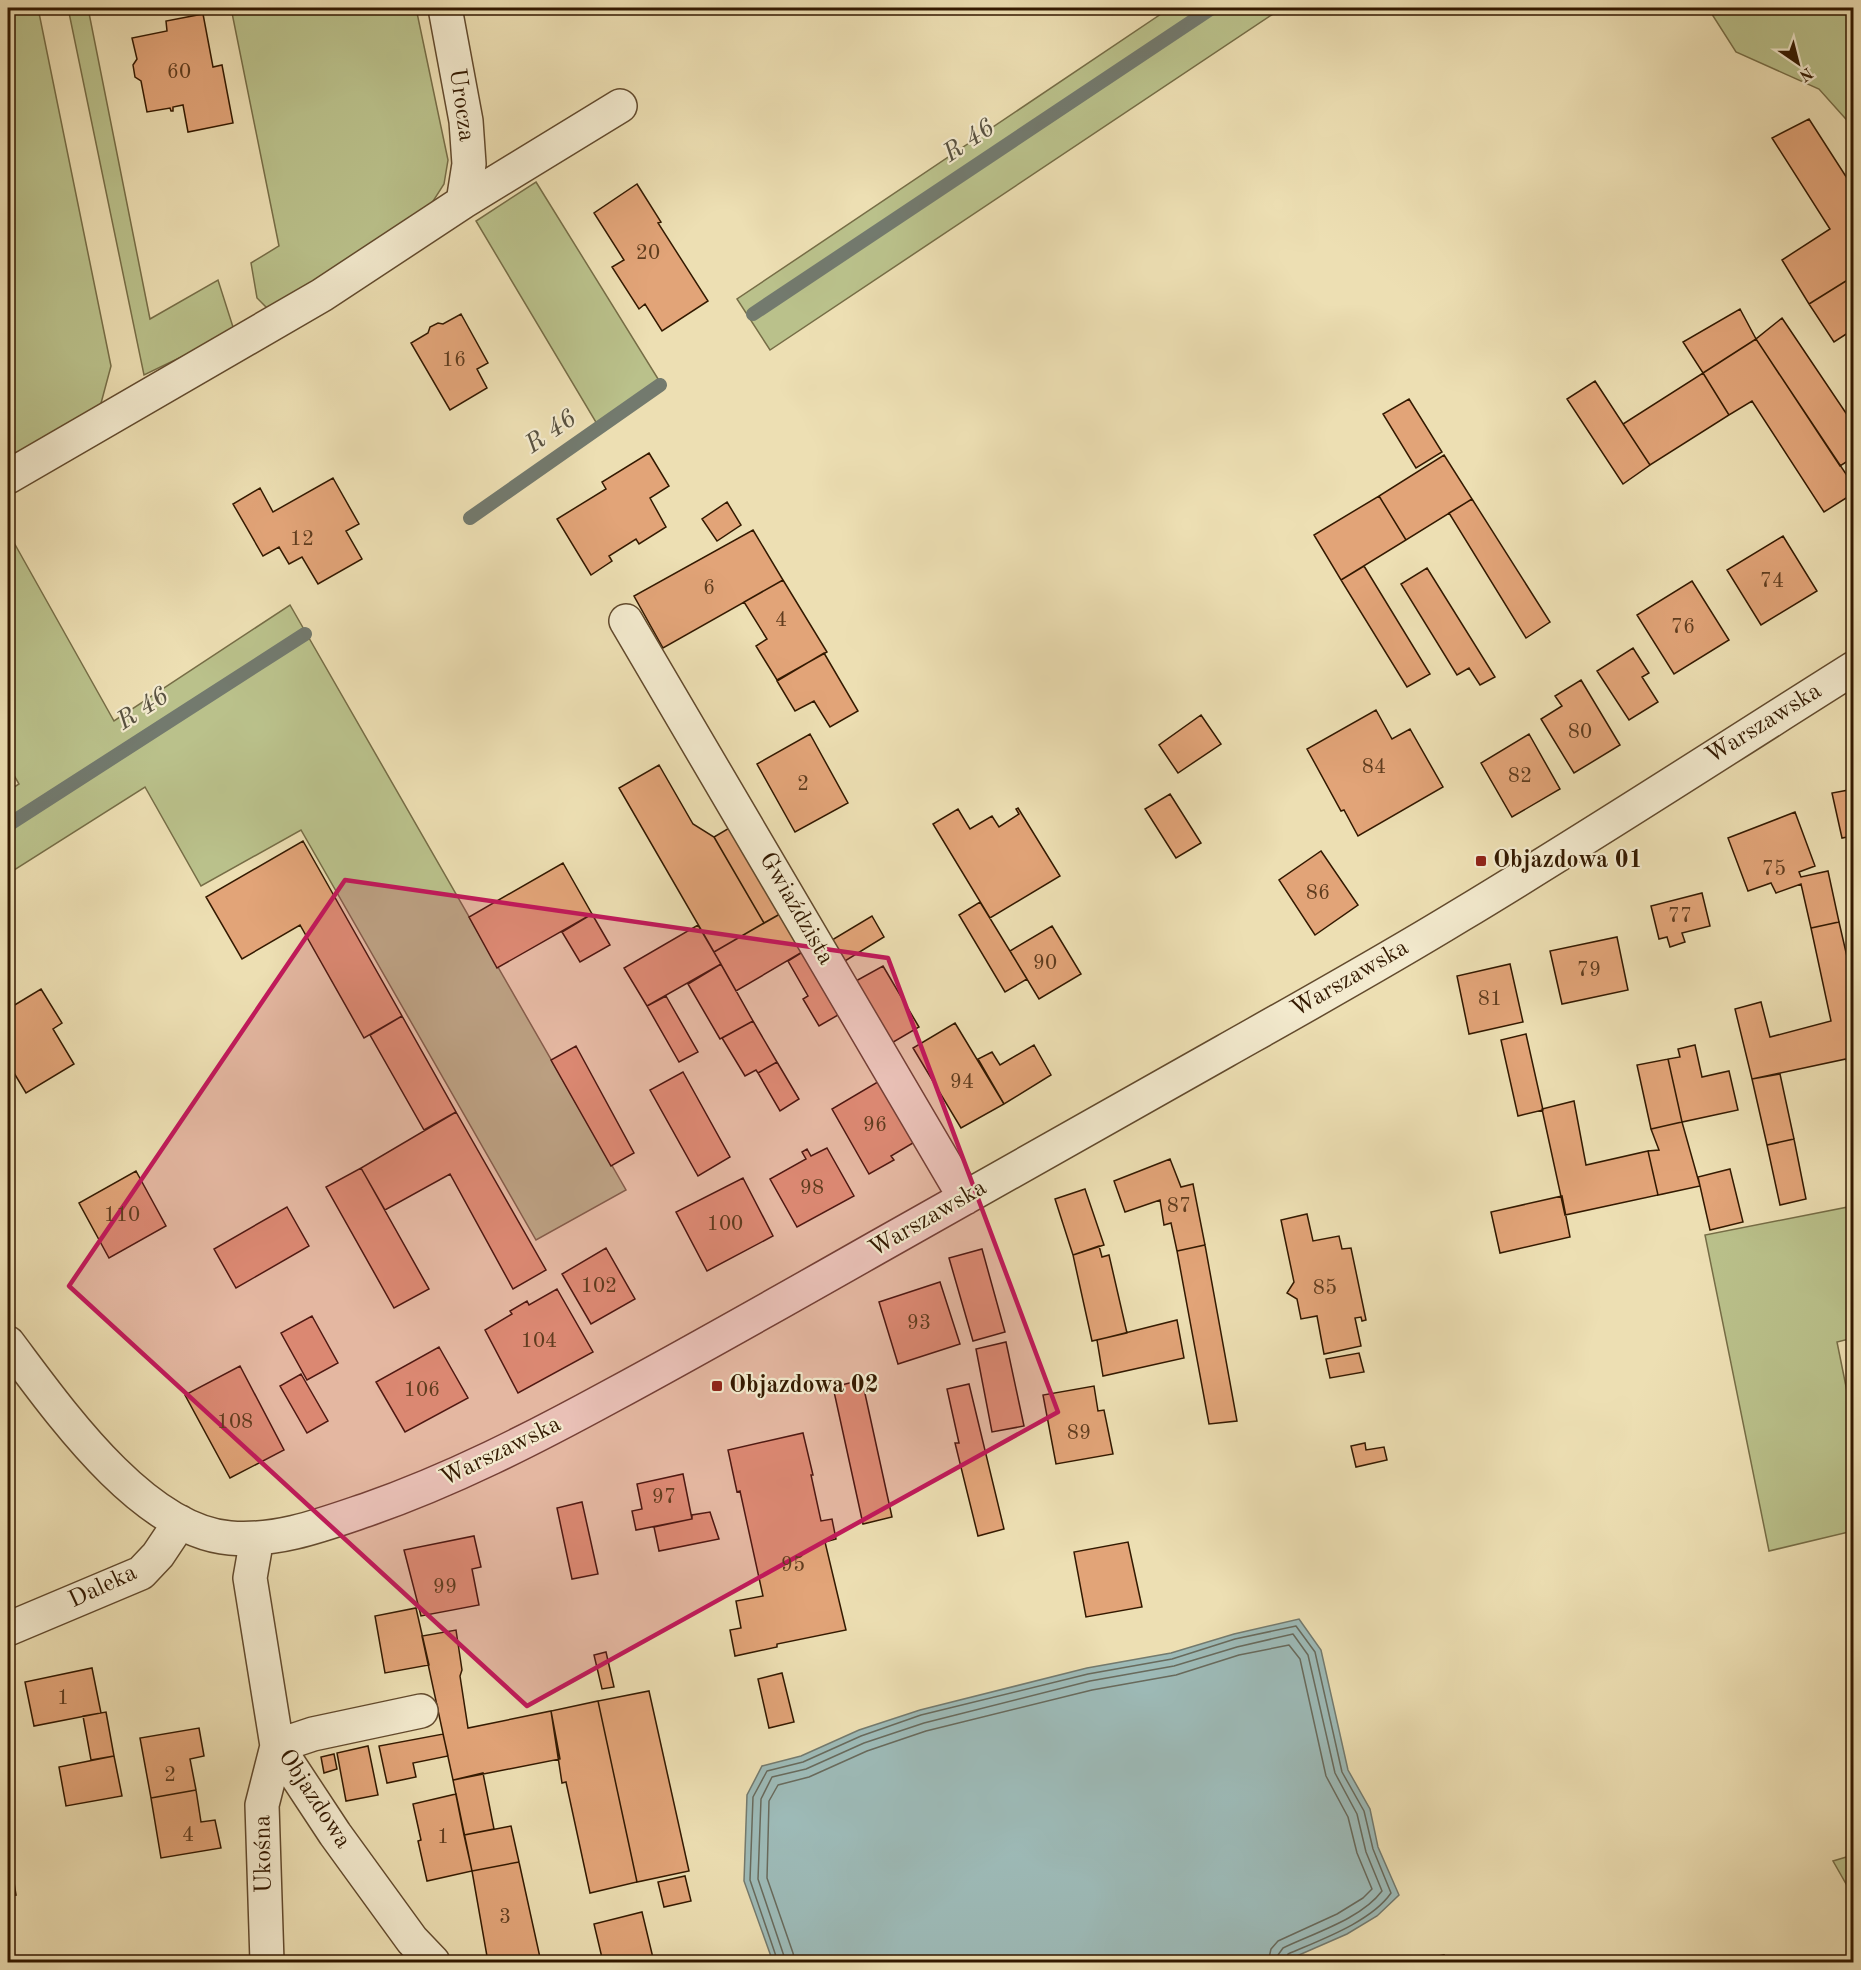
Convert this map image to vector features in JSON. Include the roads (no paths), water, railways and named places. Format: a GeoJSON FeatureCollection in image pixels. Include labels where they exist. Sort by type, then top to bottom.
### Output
{"type":"FeatureCollection","features":[{"type":"Feature","properties":{"kind":"street","name":"Urocza"},"geometry":{"type":"LineString","coordinates":[[445,8],[466,122],[468,164],[463,202]]}},
{"type":"Feature","properties":{"kind":"street"},"geometry":{"type":"LineString","coordinates":[[8,477],[322,295],[463,202],[620,106]]}},
{"type":"Feature","properties":{"kind":"street","name":"Gwiaździsta"},"geometry":{"type":"LineString","coordinates":[[626,621],[964,1198]]}},
{"type":"Feature","properties":{"kind":"street","name":"Warszawska"},"geometry":{"type":"LineString","coordinates":[[8,1343],[66,1418],[118,1477],[148,1501],[180,1522],[208,1535],[233,1539],[282,1536],[316,1527],[422,1491],[544,1432],[686,1356],[1458,917],[1854,668]]}},
{"type":"Feature","properties":{"kind":"street","name":"Daleka"},"geometry":{"type":"LineString","coordinates":[[8,1629],[141,1573],[158,1555],[180,1522]]}},
{"type":"Feature","properties":{"kind":"street","name":"Objazdowa"},"geometry":{"type":"LineString","coordinates":[[257,1538],[250,1578],[278,1746],[335,1834],[405,1930],[433,1962]]}},
{"type":"Feature","properties":{"kind":"street"},"geometry":{"type":"LineString","coordinates":[[278,1746],[313,1734],[421,1711]]}},
{"type":"Feature","properties":{"kind":"street","name":"Ukośna"},"geometry":{"type":"LineString","coordinates":[[267,1962],[262,1805],[278,1746]]}},
{"type":"Feature","properties":{"kind":"water"},"geometry":{"type":"Polygon","coordinates":[[[1299,1619],[1321,1650],[1348,1770],[1370,1809],[1378,1847],[1399,1895],[1377,1916],[1347,1934],[1283,1962],[773,1962],[744,1881],[747,1795],[762,1766],[801,1756],[859,1730],[920,1710],[1087,1668],[1171,1653],[1234,1634],[1299,1619]]]}},
{"type":"Feature","properties":{"kind":"waterway","name":"R 46"},"geometry":{"type":"LineString","coordinates":[[753,314],[1212,8]]}},
{"type":"Feature","properties":{"kind":"waterway","name":"R 46"},"geometry":{"type":"LineString","coordinates":[[470,518],[660,385]]}},
{"type":"Feature","properties":{"kind":"waterway","name":"R 46"},"geometry":{"type":"LineString","coordinates":[[8,825],[305,634]]}},
{"type":"Feature","properties":{"kind":"place","name":"Objazdowa 01"},"geometry":{"type":"Point","coordinates":[1481,861]}},
{"type":"Feature","properties":{"kind":"place","name":"Objazdowa 02"},"geometry":{"type":"Point","coordinates":[717,1386]}}]}
